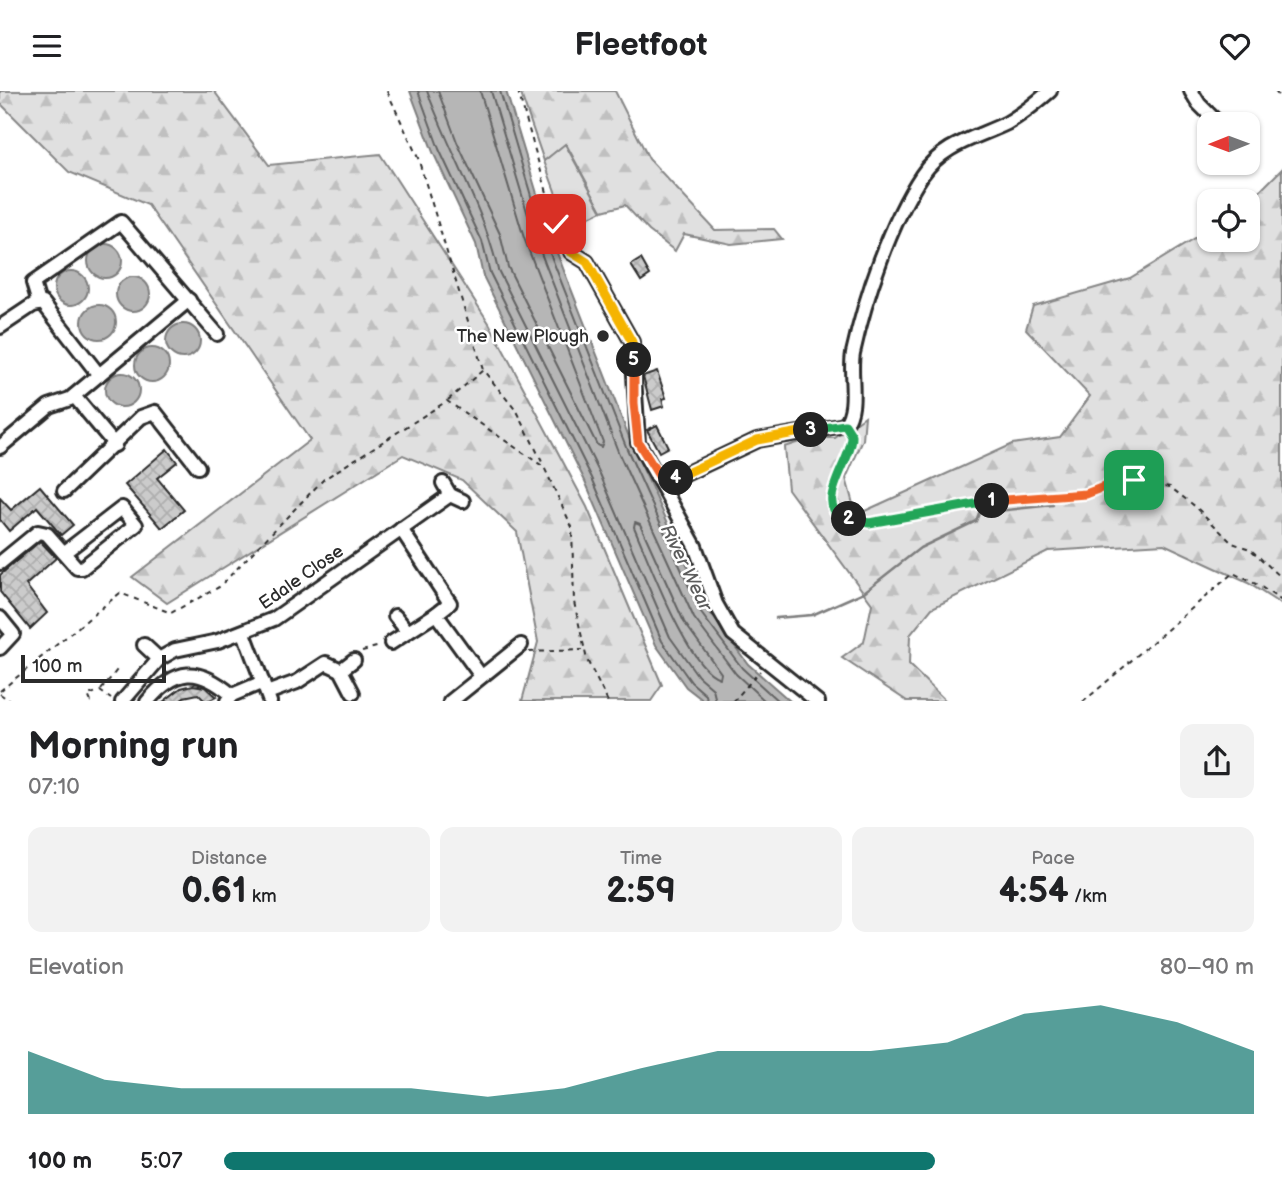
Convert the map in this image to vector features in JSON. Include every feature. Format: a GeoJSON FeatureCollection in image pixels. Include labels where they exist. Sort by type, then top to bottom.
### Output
{"type":"FeatureCollection","features":[{"type":"Feature","properties":{"kind":"street"},"geometry":{"type":"LineString","coordinates":[[664,484],[757,440],[845,425],[851,417],[853,406],[850,376],[854,352],[885,249],[922,175],[938,157],[954,145],[1006,123],[1050,91]]}},
{"type":"Feature","properties":{"kind":"street"},"geometry":{"type":"LineString","coordinates":[[1191,91],[1207,112]]}},
{"type":"Feature","properties":{"kind":"street"},"geometry":{"type":"LineString","coordinates":[[39,303],[33,283],[121,222],[217,334]]}},
{"type":"Feature","properties":{"kind":"street"},"geometry":{"type":"LineString","coordinates":[[571,252],[587,262],[632,342],[638,442],[664,484],[695,546],[716,604],[733,634],[817,701]]}},
{"type":"Feature","properties":{"kind":"street"},"geometry":{"type":"LineString","coordinates":[[0,447],[49,407],[74,396],[189,300]]}},
{"type":"Feature","properties":{"kind":"street"},"geometry":{"type":"LineString","coordinates":[[0,327],[39,303]]}},
{"type":"Feature","properties":{"kind":"street"},"geometry":{"type":"LineString","coordinates":[[39,303],[48,306],[99,375]]}},
{"type":"Feature","properties":{"kind":"street"},"geometry":{"type":"LineString","coordinates":[[74,396],[115,445]]}},
{"type":"Feature","properties":{"kind":"street"},"geometry":{"type":"LineString","coordinates":[[64,491],[115,445],[141,417],[155,412],[198,467]]}},
{"type":"Feature","properties":{"kind":"street"},"geometry":{"type":"LineString","coordinates":[[443,483],[450,495],[463,501]]}},
{"type":"Feature","properties":{"kind":"street","name":"Edale Close"},"geometry":{"type":"LineString","coordinates":[[123,701],[159,659],[175,650],[244,633],[274,619],[450,495]]}},
{"type":"Feature","properties":{"kind":"street"},"geometry":{"type":"LineString","coordinates":[[1,560],[38,533],[47,534],[77,568],[82,568],[136,524],[122,508],[65,552]]}},
{"type":"Feature","properties":{"kind":"street"},"geometry":{"type":"LineString","coordinates":[[391,643],[450,603],[401,529]]}},
{"type":"Feature","properties":{"kind":"street"},"geometry":{"type":"LineString","coordinates":[[436,614],[481,676]]}},
{"type":"Feature","properties":{"kind":"street"},"geometry":{"type":"LineString","coordinates":[[395,615],[408,632]]}},
{"type":"Feature","properties":{"kind":"street"},"geometry":{"type":"LineString","coordinates":[[0,618],[13,634],[0,648]]}},
{"type":"Feature","properties":{"kind":"street"},"geometry":{"type":"LineString","coordinates":[[244,633],[267,692]]}},
{"type":"Feature","properties":{"kind":"street"},"geometry":{"type":"LineString","coordinates":[[144,645],[159,659]]}},
{"type":"Feature","properties":{"kind":"street"},"geometry":{"type":"LineString","coordinates":[[451,701],[522,645]]}},
{"type":"Feature","properties":{"kind":"street"},"geometry":{"type":"LineString","coordinates":[[341,670],[355,660]]}},
{"type":"Feature","properties":{"kind":"street"},"geometry":{"type":"LineString","coordinates":[[148,701],[165,681],[200,674],[211,678],[229,698],[267,692],[297,682],[326,663],[341,670],[353,693]]}},
{"type":"Feature","properties":{"kind":"path"},"geometry":{"type":"LineString","coordinates":[[387,91],[418,158],[483,370],[518,413],[572,527],[574,602],[584,650],[608,701]]}},
{"type":"Feature","properties":{"kind":"path"},"geometry":{"type":"LineString","coordinates":[[518,91],[556,224],[571,252]]}},
{"type":"Feature","properties":{"kind":"path"},"geometry":{"type":"LineString","coordinates":[[1275,91],[1282,101]]}},
{"type":"Feature","properties":{"kind":"path"},"geometry":{"type":"LineString","coordinates":[[0,692],[120,593],[171,613],[219,587],[324,479],[447,401],[483,370]]}},
{"type":"Feature","properties":{"kind":"path"},"geometry":{"type":"LineString","coordinates":[[447,401],[544,467]]}},
{"type":"Feature","properties":{"kind":"path"},"geometry":{"type":"LineString","coordinates":[[845,425],[852,443],[844,468],[832,488],[831,500],[835,510],[843,518],[869,523],[982,502],[1086,494],[1114,483],[1134,480],[1170,487],[1232,543],[1250,549],[1282,578]]}},
{"type":"Feature","properties":{"kind":"path"},"geometry":{"type":"LineString","coordinates":[[1084,701],[1233,573],[1282,601]]}},
{"type":"Feature","properties":{"kind":"path"},"geometry":{"type":"LineString","coordinates":[[355,660],[354,654],[391,643]]}},
{"type":"Feature","properties":{"kind":"path"},"geometry":{"type":"LineString","coordinates":[[522,645],[532,651],[584,650]]}},
{"type":"Feature","properties":{"kind":"path"},"geometry":{"type":"LineString","coordinates":[[734,701],[765,665]]}},
{"type":"Feature","properties":{"kind":"path"},"geometry":{"type":"LineString","coordinates":[[91,701],[88,695],[100,691],[117,670]]}},
{"type":"Feature","properties":{"kind":"path"},"geometry":{"type":"LineString","coordinates":[[100,691],[115,701]]}},
{"type":"Feature","properties":{"kind":"green space"},"geometry":{"type":"Polygon","coordinates":[[[0,91],[214,91],[269,165],[380,154],[489,323],[587,507],[662,685],[651,701],[522,701],[538,642],[517,532],[462,480],[403,455],[167,603],[132,577],[310,440],[148,205],[69,172],[0,103],[0,91]]]}},
{"type":"Feature","properties":{"kind":"green space"},"geometry":{"type":"Polygon","coordinates":[[[520,91],[615,91],[649,159],[715,230],[774,229],[782,239],[731,244],[684,234],[675,251],[649,231],[625,205],[602,211],[566,144],[544,161],[520,91]]]}},
{"type":"Feature","properties":{"kind":"green space"},"geometry":{"type":"Polygon","coordinates":[[[565,144],[602,211],[568,227],[544,161],[565,144]]]}},
{"type":"Feature","properties":{"kind":"green space"},"geometry":{"type":"Polygon","coordinates":[[[1282,169],[1282,605],[1248,583],[1164,544],[1048,551],[932,608],[910,635],[909,665],[946,701],[907,701],[842,658],[864,642],[872,604],[788,489],[784,447],[812,438],[835,438],[865,416],[863,440],[846,478],[856,515],[1012,444],[1060,437],[1090,396],[1026,329],[1033,306],[1130,278],[1197,237],[1197,252],[1260,252],[1260,191],[1282,169]]]}},
{"type":"Feature","properties":{"kind":"water","name":"River Wear"},"geometry":{"type":"Polygon","coordinates":[[[410,91],[506,91],[548,230],[633,447],[708,610],[748,664],[790,701],[704,701],[686,687],[656,645],[585,481],[483,276],[476,244],[433,152],[410,91]]]}},
{"type":"Feature","properties":{"kind":"water"},"geometry":{"type":"Polygon","coordinates":[[[105,244],[117,249],[122,261],[117,273],[105,278],[93,273],[88,261],[93,249],[105,244]]]}},
{"type":"Feature","properties":{"kind":"water"},"geometry":{"type":"Polygon","coordinates":[[[71,271],[83,276],[88,288],[83,300],[71,305],[59,300],[54,288],[59,276],[71,271]]]}},
{"type":"Feature","properties":{"kind":"water"},"geometry":{"type":"Polygon","coordinates":[[[133,277],[145,282],[150,294],[145,306],[133,311],[121,306],[116,294],[121,282],[133,277]]]}},
{"type":"Feature","properties":{"kind":"water"},"geometry":{"type":"Polygon","coordinates":[[[99,305],[111,310],[116,322],[111,334],[99,339],[87,334],[82,322],[87,310],[99,305]]]}},
{"type":"Feature","properties":{"kind":"water"},"geometry":{"type":"Polygon","coordinates":[[[183,324],[195,329],[200,341],[195,353],[183,358],[171,353],[166,341],[171,329],[183,324]]]}},
{"type":"Feature","properties":{"kind":"water"},"geometry":{"type":"Polygon","coordinates":[[[152,348],[164,353],[169,365],[164,377],[152,382],[140,377],[135,365],[140,353],[152,348]]]}},
{"type":"Feature","properties":{"kind":"water"},"geometry":{"type":"Polygon","coordinates":[[[122,373],[134,378],[139,390],[134,402],[122,407],[110,402],[105,390],[110,378],[122,373]]]}},
{"type":"Feature","properties":{"kind":"building"},"geometry":{"type":"Polygon","coordinates":[[[641,259],[650,275],[641,281],[631,265],[641,259]]]}},
{"type":"Feature","properties":{"kind":"building"},"geometry":{"type":"Polygon","coordinates":[[[657,371],[666,398],[662,399],[664,406],[652,410],[643,376],[657,371]]]}},
{"type":"Feature","properties":{"kind":"building"},"geometry":{"type":"Polygon","coordinates":[[[657,425],[668,447],[659,452],[647,430],[657,425]]]}},
{"type":"Feature","properties":{"kind":"building"},"geometry":{"type":"Polygon","coordinates":[[[167,449],[177,462],[157,478],[184,510],[162,528],[125,485],[167,449]]]}},
{"type":"Feature","properties":{"kind":"building"},"geometry":{"type":"Polygon","coordinates":[[[40,486],[73,525],[61,535],[37,507],[9,531],[0,520],[0,498],[11,510],[40,486]]]}},
{"type":"Feature","properties":{"kind":"building"},"geometry":{"type":"Polygon","coordinates":[[[40,541],[56,558],[26,585],[47,613],[30,629],[0,592],[0,575],[40,541]]]}},
{"type":"Feature","properties":{"kind":"building"},"geometry":{"type":"Polygon","coordinates":[[[193,685],[205,687],[216,697],[205,701],[198,694],[184,697],[181,701],[164,701],[181,688],[193,685]]]}},
{"type":"Feature","properties":{"kind":"waterway"},"geometry":{"type":"LineString","coordinates":[[776,618],[812,615],[864,592],[920,548],[976,521],[979,513],[1053,505]]}},
{"type":"Feature","properties":{"kind":"place","name":"The New Plough"},"geometry":{"type":"Point","coordinates":[603,336]}},
{"type":"Feature","properties":{"kind":"route"},"geometry":{"type":"LineString","coordinates":[[556,224],[571,252],[587,262],[632,342],[638,442],[664,484],[757,440],[788,432],[845,425],[852,436],[852,443],[844,468],[832,488],[831,500],[835,510],[843,518],[860,522],[869,523],[982,502],[1086,494],[1114,483],[1134,480]]}}]}
